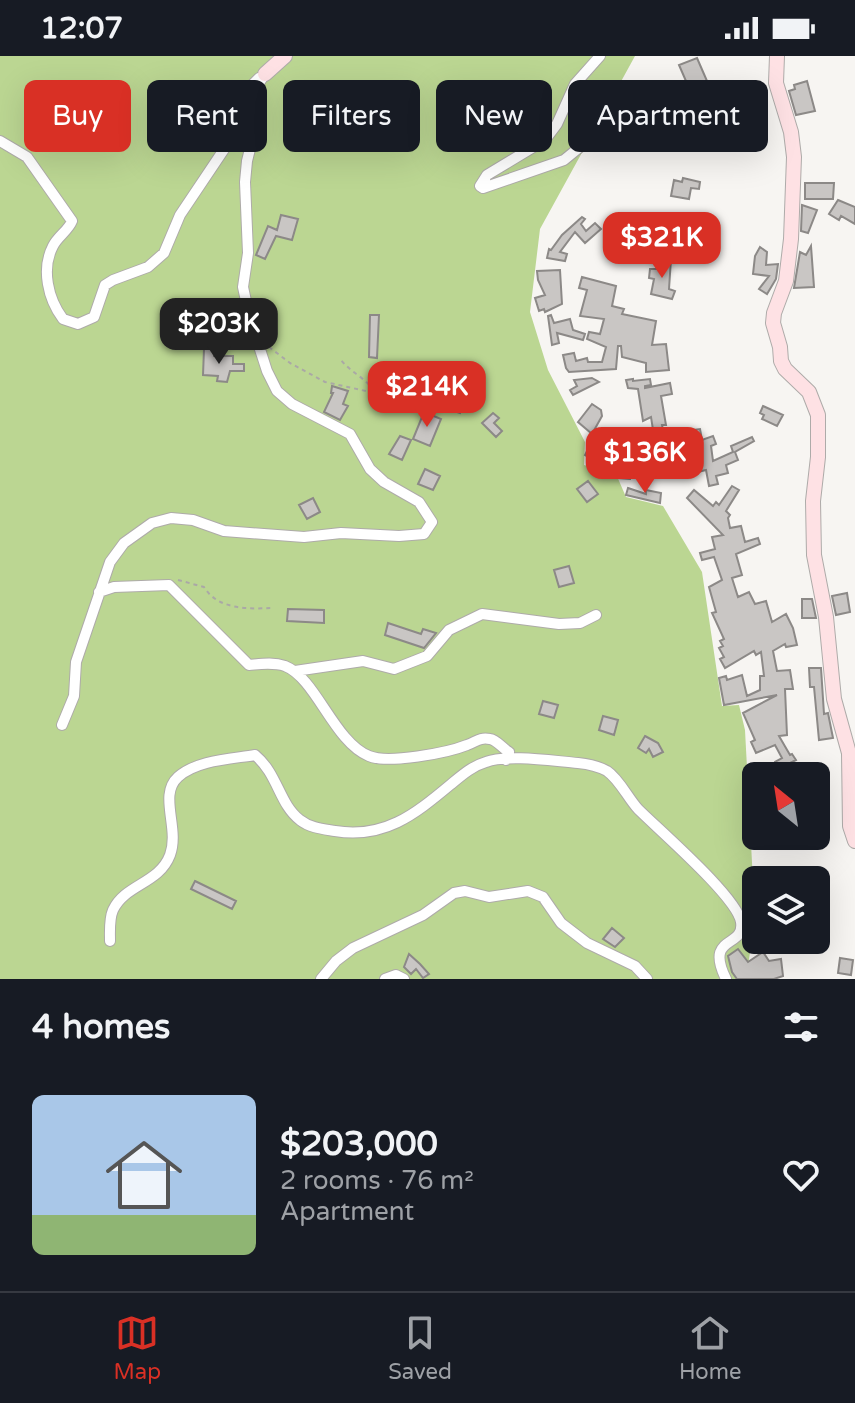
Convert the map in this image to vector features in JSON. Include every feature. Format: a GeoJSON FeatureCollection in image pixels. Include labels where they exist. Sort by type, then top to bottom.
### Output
{"type":"FeatureCollection","features":[{"type":"Feature","properties":{"kind":"street"},"geometry":{"type":"LineString","coordinates":[[0,141],[27,157],[72,221],[52,247],[48,262],[48,289],[63,319],[78,324],[94,317],[105,285],[148,267],[164,253],[180,215],[231,139],[246,91],[285,56]]}},
{"type":"Feature","properties":{"kind":"street"},"geometry":{"type":"LineString","coordinates":[[579,80],[600,56]]}},
{"type":"Feature","properties":{"kind":"street"},"geometry":{"type":"LineString","coordinates":[[777,56],[776,83],[791,132],[794,157],[786,281],[773,323],[781,361],[809,392],[818,415],[818,457],[813,501],[814,555],[826,617],[834,699],[849,753],[850,826],[855,841]]}},
{"type":"Feature","properties":{"kind":"street"},"geometry":{"type":"LineString","coordinates":[[62,725],[74,696],[76,662],[110,562],[124,543],[141,530],[161,520],[193,520],[224,531],[304,537],[341,533],[399,536],[424,534],[432,522],[419,502],[375,475],[350,434],[302,411],[277,391],[267,371],[243,287],[248,253],[245,182],[253,137],[254,101],[257,86],[265,74]]}},
{"type":"Feature","properties":{"kind":"street"},"geometry":{"type":"LineString","coordinates":[[568,100],[557,124],[545,140],[487,175],[480,186],[483,188],[564,160],[574,152]]}},
{"type":"Feature","properties":{"kind":"street"},"geometry":{"type":"LineString","coordinates":[[99,592],[114,587],[166,585],[183,598],[249,665],[275,663],[295,671],[363,661],[394,669],[427,656],[449,630],[482,614],[559,624],[580,623],[596,615]]}},
{"type":"Feature","properties":{"kind":"street"},"geometry":{"type":"LineString","coordinates":[[295,671],[342,734],[361,752],[373,758],[427,754],[467,745],[479,738],[494,739],[509,752],[506,760]]}},
{"type":"Feature","properties":{"kind":"street"},"geometry":{"type":"LineString","coordinates":[[110,941],[114,907],[125,895],[157,875],[169,858],[174,828],[168,793],[175,779],[188,770],[255,755],[268,766],[289,808],[300,821],[316,828],[349,833],[389,827],[422,808],[471,768],[488,760],[578,763],[592,764],[610,773],[626,797],[720,887],[734,906],[741,922],[740,930],[720,951],[718,961],[726,979]]}},
{"type":"Feature","properties":{"kind":"street"},"geometry":{"type":"LineString","coordinates":[[321,979],[336,961],[353,948],[423,915],[454,893],[465,891],[489,897],[528,891],[543,897],[561,923],[587,943],[635,966],[647,979]]}},
{"type":"Feature","properties":{"kind":"street"},"geometry":{"type":"LineString","coordinates":[[385,979],[396,975],[404,979]]}},
{"type":"Feature","properties":{"kind":"path"},"geometry":{"type":"LineString","coordinates":[[257,335],[308,374],[325,382],[375,393],[372,386],[353,374],[341,360]]}},
{"type":"Feature","properties":{"kind":"path"},"geometry":{"type":"LineString","coordinates":[[166,585],[176,580],[189,581],[204,587],[210,597],[223,604],[252,609],[273,608]]}},
{"type":"Feature","properties":{"kind":"green space"},"geometry":{"type":"Polygon","coordinates":[[[0,56],[635,56],[622,80],[568,80],[568,152],[582,152],[540,229],[530,312],[548,370],[585,442],[584,465],[616,474],[626,497],[663,506],[702,572],[722,706],[739,705],[745,730],[747,762],[742,762],[742,850],[751,850],[752,866],[742,866],[742,954],[750,954],[746,979],[0,979],[0,56]]]}},
{"type":"Feature","properties":{"kind":"building"},"geometry":{"type":"Polygon","coordinates":[[[697,58],[707,80],[686,80],[679,65],[697,58]]]}},
{"type":"Feature","properties":{"kind":"building"},"geometry":{"type":"Polygon","coordinates":[[[807,81],[815,111],[796,115],[789,91],[795,89],[794,85],[807,81]]]}},
{"type":"Feature","properties":{"kind":"building"},"geometry":{"type":"Polygon","coordinates":[[[683,178],[700,182],[699,189],[691,188],[689,199],[671,196],[674,180],[682,182],[683,178]]]}},
{"type":"Feature","properties":{"kind":"building"},"geometry":{"type":"Polygon","coordinates":[[[805,183],[834,183],[833,199],[805,199],[805,183]]]}},
{"type":"Feature","properties":{"kind":"building"},"geometry":{"type":"Polygon","coordinates":[[[838,200],[855,207],[855,224],[841,216],[839,220],[829,214],[838,200]]]}},
{"type":"Feature","properties":{"kind":"building"},"geometry":{"type":"Polygon","coordinates":[[[802,205],[817,210],[808,233],[801,231],[802,205]]]}},
{"type":"Feature","properties":{"kind":"building"},"geometry":{"type":"Polygon","coordinates":[[[281,215],[298,219],[292,240],[276,236],[265,259],[256,255],[268,226],[277,230],[281,215]]]}},
{"type":"Feature","properties":{"kind":"building"},"geometry":{"type":"Polygon","coordinates":[[[582,217],[585,219],[581,224],[586,231],[595,223],[601,229],[585,243],[575,232],[560,252],[567,254],[565,261],[547,258],[549,249],[582,217]]]}},
{"type":"Feature","properties":{"kind":"building"},"geometry":{"type":"Polygon","coordinates":[[[811,246],[814,287],[794,288],[800,252],[806,255],[811,246]]]}},
{"type":"Feature","properties":{"kind":"building"},"geometry":{"type":"Polygon","coordinates":[[[760,247],[767,252],[766,265],[778,264],[776,279],[767,294],[759,289],[769,276],[753,274],[755,256],[760,247]]]}},
{"type":"Feature","properties":{"kind":"building"},"geometry":{"type":"Polygon","coordinates":[[[660,259],[671,259],[669,289],[675,291],[672,299],[651,294],[654,279],[649,278],[650,269],[659,269],[660,259]]]}},
{"type":"Feature","properties":{"kind":"building"},"geometry":{"type":"Polygon","coordinates":[[[560,270],[562,304],[545,312],[544,309],[539,311],[535,298],[545,295],[537,271],[560,270]]]}},
{"type":"Feature","properties":{"kind":"building"},"geometry":{"type":"Polygon","coordinates":[[[582,277],[616,286],[612,306],[624,309],[622,314],[656,321],[652,345],[666,344],[669,370],[646,372],[646,363],[622,357],[621,346],[618,346],[616,369],[569,372],[563,355],[574,353],[576,361],[587,358],[588,362],[602,362],[606,347],[587,339],[589,332],[600,334],[604,319],[580,316],[587,290],[579,288],[582,277]]]}},
{"type":"Feature","properties":{"kind":"building"},"geometry":{"type":"Polygon","coordinates":[[[370,315],[379,315],[377,358],[369,357],[370,315]]]}},
{"type":"Feature","properties":{"kind":"building"},"geometry":{"type":"Polygon","coordinates":[[[551,315],[554,323],[570,319],[573,330],[585,334],[583,340],[557,333],[559,343],[552,345],[548,316],[551,315]]]}},
{"type":"Feature","properties":{"kind":"building"},"geometry":{"type":"Polygon","coordinates":[[[204,349],[214,349],[214,356],[233,356],[233,364],[244,364],[244,371],[230,371],[227,382],[217,381],[218,376],[203,375],[204,349]]]}},
{"type":"Feature","properties":{"kind":"building"},"geometry":{"type":"Polygon","coordinates":[[[592,378],[599,382],[573,395],[570,390],[577,386],[574,380],[592,378]]]}},
{"type":"Feature","properties":{"kind":"building"},"geometry":{"type":"Polygon","coordinates":[[[650,379],[651,385],[645,388],[670,383],[672,394],[661,396],[666,425],[662,425],[666,444],[671,444],[672,454],[657,455],[651,417],[643,421],[638,389],[628,388],[626,380],[650,379]]]}},
{"type":"Feature","properties":{"kind":"building"},"geometry":{"type":"Polygon","coordinates":[[[332,386],[348,391],[343,404],[348,406],[340,420],[324,412],[333,393],[332,386]]]}},
{"type":"Feature","properties":{"kind":"building"},"geometry":{"type":"Polygon","coordinates":[[[453,393],[465,396],[460,413],[448,409],[453,393]]]}},
{"type":"Feature","properties":{"kind":"building"},"geometry":{"type":"Polygon","coordinates":[[[592,404],[601,410],[602,416],[592,434],[578,422],[592,404]]]}},
{"type":"Feature","properties":{"kind":"building"},"geometry":{"type":"Polygon","coordinates":[[[763,406],[783,415],[777,426],[762,419],[764,415],[760,413],[763,406]]]}},
{"type":"Feature","properties":{"kind":"building"},"geometry":{"type":"Polygon","coordinates":[[[424,412],[441,419],[430,446],[413,439],[424,412]]]}},
{"type":"Feature","properties":{"kind":"building"},"geometry":{"type":"Polygon","coordinates":[[[493,413],[499,418],[494,423],[502,431],[496,437],[482,423],[493,413]]]}},
{"type":"Feature","properties":{"kind":"building"},"geometry":{"type":"Polygon","coordinates":[[[700,429],[702,440],[713,436],[716,444],[711,446],[713,461],[733,452],[731,446],[752,437],[754,441],[735,452],[738,460],[726,465],[728,473],[716,476],[718,484],[709,486],[706,470],[681,476],[678,459],[696,451],[692,430],[700,429]]]}},
{"type":"Feature","properties":{"kind":"building"},"geometry":{"type":"Polygon","coordinates":[[[400,436],[411,440],[402,460],[389,454],[400,436]]]}},
{"type":"Feature","properties":{"kind":"building"},"geometry":{"type":"Polygon","coordinates":[[[605,437],[619,442],[611,461],[604,458],[600,468],[594,466],[596,461],[585,455],[591,443],[601,448],[605,437]]]}},
{"type":"Feature","properties":{"kind":"building"},"geometry":{"type":"Polygon","coordinates":[[[631,455],[639,466],[638,473],[631,472],[630,479],[619,478],[615,464],[631,455]]]}},
{"type":"Feature","properties":{"kind":"building"},"geometry":{"type":"Polygon","coordinates":[[[425,469],[440,476],[433,490],[418,484],[425,469]]]}},
{"type":"Feature","properties":{"kind":"building"},"geometry":{"type":"Polygon","coordinates":[[[588,481],[598,494],[587,502],[577,489],[588,481]]]}},
{"type":"Feature","properties":{"kind":"building"},"geometry":{"type":"Polygon","coordinates":[[[732,486],[739,490],[726,511],[730,515],[730,528],[741,526],[745,542],[758,538],[760,544],[736,554],[742,575],[732,578],[738,597],[749,592],[755,604],[766,601],[772,622],[786,614],[793,628],[797,645],[786,647],[785,644],[773,651],[777,671],[790,670],[793,689],[785,689],[787,735],[779,736],[796,760],[792,762],[775,762],[782,758],[775,745],[756,753],[751,742],[755,740],[743,713],[777,695],[724,705],[719,678],[726,676],[727,680],[742,675],[747,696],[760,690],[760,676],[764,676],[761,652],[756,655],[754,651],[725,668],[720,659],[724,657],[719,648],[723,646],[720,641],[724,639],[712,613],[716,612],[709,587],[722,580],[714,557],[702,560],[700,553],[715,549],[712,537],[723,535],[687,498],[694,490],[713,506],[716,502],[719,505],[732,486]]]}},
{"type":"Feature","properties":{"kind":"building"},"geometry":{"type":"Polygon","coordinates":[[[628,488],[646,494],[646,490],[661,493],[660,503],[626,495],[628,488]]]}},
{"type":"Feature","properties":{"kind":"building"},"geometry":{"type":"Polygon","coordinates":[[[313,498],[320,512],[307,519],[299,505],[313,498]]]}},
{"type":"Feature","properties":{"kind":"building"},"geometry":{"type":"Polygon","coordinates":[[[569,566],[574,583],[559,587],[554,570],[569,566]]]}},
{"type":"Feature","properties":{"kind":"building"},"geometry":{"type":"Polygon","coordinates":[[[847,593],[850,612],[836,615],[832,596],[847,593]]]}},
{"type":"Feature","properties":{"kind":"building"},"geometry":{"type":"Polygon","coordinates":[[[802,599],[812,599],[816,618],[802,618],[802,599]]]}},
{"type":"Feature","properties":{"kind":"building"},"geometry":{"type":"Polygon","coordinates":[[[288,609],[324,610],[324,623],[287,621],[288,609]]]}},
{"type":"Feature","properties":{"kind":"building"},"geometry":{"type":"Polygon","coordinates":[[[388,623],[421,634],[423,629],[436,633],[424,648],[385,635],[388,623]]]}},
{"type":"Feature","properties":{"kind":"building"},"geometry":{"type":"Polygon","coordinates":[[[809,668],[821,668],[824,714],[828,713],[833,738],[819,740],[809,668]]]}},
{"type":"Feature","properties":{"kind":"building"},"geometry":{"type":"Polygon","coordinates":[[[543,701],[558,705],[554,718],[539,714],[543,701]]]}},
{"type":"Feature","properties":{"kind":"building"},"geometry":{"type":"Polygon","coordinates":[[[603,716],[618,720],[614,735],[599,730],[603,716]]]}},
{"type":"Feature","properties":{"kind":"building"},"geometry":{"type":"Polygon","coordinates":[[[645,736],[658,743],[663,752],[653,757],[649,749],[646,753],[638,748],[645,736]]]}},
{"type":"Feature","properties":{"kind":"building"},"geometry":{"type":"Polygon","coordinates":[[[195,881],[236,901],[232,909],[191,889],[195,881]]]}},
{"type":"Feature","properties":{"kind":"building"},"geometry":{"type":"Polygon","coordinates":[[[612,928],[624,938],[615,947],[603,939],[612,928]]]}},
{"type":"Feature","properties":{"kind":"building"},"geometry":{"type":"Polygon","coordinates":[[[738,949],[748,962],[760,954],[764,954],[769,961],[781,959],[783,976],[774,979],[737,979],[728,956],[738,949]]]}},
{"type":"Feature","properties":{"kind":"building"},"geometry":{"type":"Polygon","coordinates":[[[409,954],[429,974],[423,978],[416,969],[411,974],[404,967],[409,954]]]}},
{"type":"Feature","properties":{"kind":"building"},"geometry":{"type":"Polygon","coordinates":[[[840,958],[853,960],[851,975],[838,973],[840,958]]]}}]}
